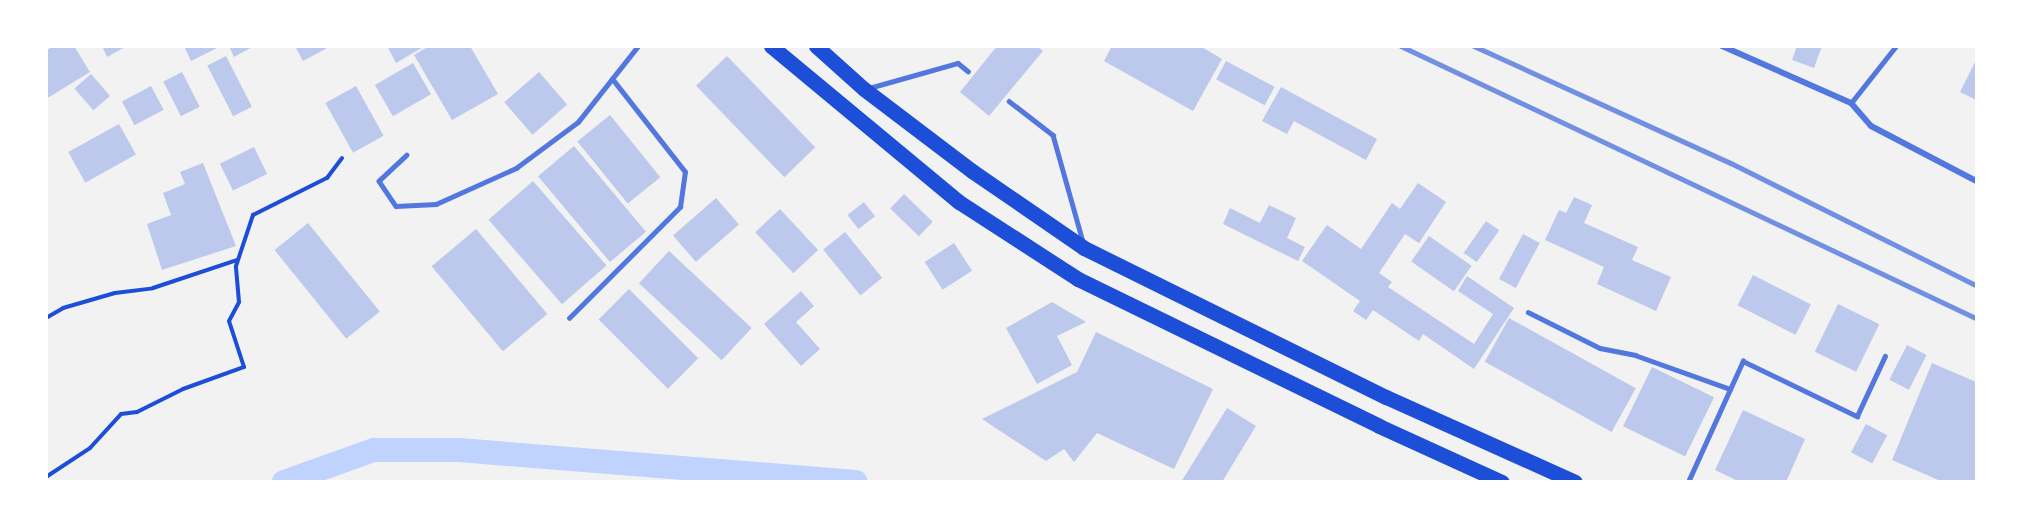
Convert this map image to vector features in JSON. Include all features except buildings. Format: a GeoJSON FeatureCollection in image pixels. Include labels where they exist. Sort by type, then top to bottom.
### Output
{"type":"FeatureCollection","features":[{"type":"Feature","properties":{"kind":"main road"},"geometry":{"type":"LineString","coordinates":[[771,46],[959,202],[1078,279],[1379,426],[1502,482]]}},
{"type":"Feature","properties":{"kind":"main road"},"geometry":{"type":"LineString","coordinates":[[816,46],[864,89],[972,171],[1084,248],[1386,397],[1575,482]]}},
{"type":"Feature","properties":{"kind":"street"},"geometry":{"type":"LineString","coordinates":[[1722,46],[1851,103],[1871,126],[1977,181]]}},
{"type":"Feature","properties":{"kind":"lane"},"geometry":{"type":"LineString","coordinates":[[408,155],[379,181],[396,206],[436,204],[516,168],[578,122],[638,46]]}},
{"type":"Feature","properties":{"kind":"lane"},"geometry":{"type":"LineString","coordinates":[[1851,103],[1896,46]]}},
{"type":"Feature","properties":{"kind":"lane"},"geometry":{"type":"LineString","coordinates":[[864,89],[958,63],[968,71]]}},
{"type":"Feature","properties":{"kind":"lane"},"geometry":{"type":"LineString","coordinates":[[569,318],[680,207],[685,172],[612,79]]}},
{"type":"Feature","properties":{"kind":"lane"},"geometry":{"type":"LineString","coordinates":[[1009,101],[1053,135],[1084,248]]}},
{"type":"Feature","properties":{"kind":"lane"},"geometry":{"type":"LineString","coordinates":[[1528,312],[1600,348],[1635,355],[1730,389]]}},
{"type":"Feature","properties":{"kind":"lane"},"geometry":{"type":"LineString","coordinates":[[1688,482],[1743,361],[1857,416],[1885,356]]}},
{"type":"Feature","properties":{"kind":"path"},"geometry":{"type":"LineString","coordinates":[[46,477],[90,448],[121,414],[137,412],[183,389],[244,367],[229,321],[239,302],[238,260],[253,215],[327,177],[342,159]]}},
{"type":"Feature","properties":{"kind":"path"},"geometry":{"type":"LineString","coordinates":[[46,318],[63,308],[115,293],[153,288],[238,260]]}},
{"type":"Feature","properties":{"kind":"waterway"},"geometry":{"type":"LineString","coordinates":[[284,482],[374,450],[459,450],[856,482]]}},
{"type":"Feature","properties":{"kind":"railway"},"geometry":{"type":"LineString","coordinates":[[1401,46],[1976,318]]}},
{"type":"Feature","properties":{"kind":"railway"},"geometry":{"type":"LineString","coordinates":[[1474,46],[1731,163],[1976,285]]}}]}
